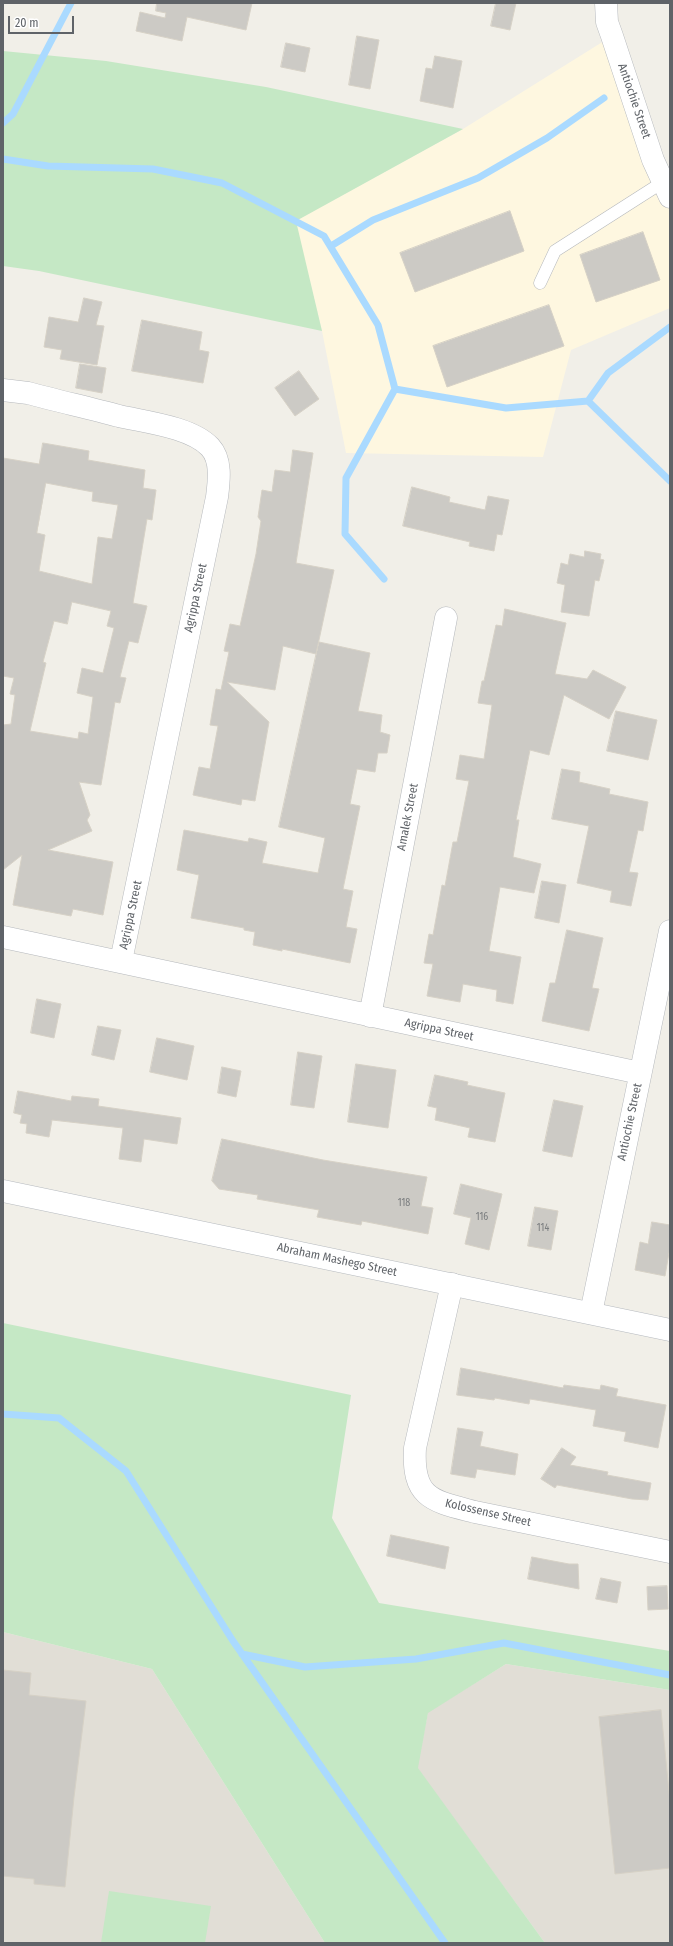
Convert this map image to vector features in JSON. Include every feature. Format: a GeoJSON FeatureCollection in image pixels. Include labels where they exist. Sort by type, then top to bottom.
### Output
{"type":"FeatureCollection","features":[{"type":"Feature","properties":{"kind":"street","name":"Antiochie Street"},"geometry":{"type":"LineString","coordinates":[[606,3],[610,29],[662,157],[667,189]]}},
{"type":"Feature","properties":{"kind":"street","name":"Agrippa Street"},"geometry":{"type":"LineString","coordinates":[[3,390],[28,393],[178,430],[203,441],[211,448],[217,462],[220,475],[217,497],[122,961]]}},
{"type":"Feature","properties":{"kind":"street","name":"Amalek Street"},"geometry":{"type":"LineString","coordinates":[[370,1016],[446,618]]}},
{"type":"Feature","properties":{"kind":"street","name":"Antiochie Street"},"geometry":{"type":"LineString","coordinates":[[590,1313],[670,931]]}},
{"type":"Feature","properties":{"kind":"street","name":"Agrippa Street"},"geometry":{"type":"LineString","coordinates":[[3,936],[640,1073]]}},
{"type":"Feature","properties":{"kind":"street","name":"Abraham Mashego Street"},"geometry":{"type":"LineString","coordinates":[[3,1191],[670,1330]]}},
{"type":"Feature","properties":{"kind":"street","name":"Kolossense Street"},"geometry":{"type":"LineString","coordinates":[[452,1284],[415,1448],[414,1464],[419,1483],[428,1496],[443,1503],[475,1512],[670,1552]]}},
{"type":"Feature","properties":{"kind":"lane"},"geometry":{"type":"LineString","coordinates":[[540,284],[555,251],[667,189]]}},
{"type":"Feature","properties":{"kind":"shaded area"},"geometry":{"type":"Polygon","coordinates":[[[612,36],[670,190],[670,308],[571,350],[543,457],[346,453],[322,331],[295,221],[463,129],[612,36]]]}},
{"type":"Feature","properties":{"kind":"shaded area"},"geometry":{"type":"Polygon","coordinates":[[[3,1632],[152,1669],[325,1943],[3,1943],[3,1632]]]}},
{"type":"Feature","properties":{"kind":"shaded area"},"geometry":{"type":"Polygon","coordinates":[[[506,1664],[670,1690],[670,1943],[545,1943],[417,1768],[428,1712],[506,1664]]]}},
{"type":"Feature","properties":{"kind":"green space"},"geometry":{"type":"Polygon","coordinates":[[[3,51],[106,61],[266,87],[463,129],[296,221],[322,331],[39,271],[3,266],[3,51]]]}},
{"type":"Feature","properties":{"kind":"green space"},"geometry":{"type":"Polygon","coordinates":[[[3,1323],[351,1395],[332,1518],[379,1603],[670,1651],[670,1690],[506,1664],[428,1713],[418,1768],[545,1943],[325,1943],[152,1669],[3,1632],[3,1323]]]}},
{"type":"Feature","properties":{"kind":"green space"},"geometry":{"type":"Polygon","coordinates":[[[109,1891],[211,1906],[205,1943],[101,1943],[109,1891]]]}},
{"type":"Feature","properties":{"kind":"building"},"geometry":{"type":"Polygon","coordinates":[[[157,3],[252,3],[246,30],[187,17],[182,41],[136,31],[140,12],[165,18],[166,13],[156,11],[157,3]]]}},
{"type":"Feature","properties":{"kind":"building"},"geometry":{"type":"Polygon","coordinates":[[[496,3],[516,3],[510,30],[491,26],[496,3]]]}},
{"type":"Feature","properties":{"kind":"building"},"geometry":{"type":"Polygon","coordinates":[[[357,36],[379,40],[370,89],[349,85],[357,36]]]}},
{"type":"Feature","properties":{"kind":"building"},"geometry":{"type":"Polygon","coordinates":[[[286,43],[310,48],[305,72],[281,67],[286,43]]]}},
{"type":"Feature","properties":{"kind":"building"},"geometry":{"type":"Polygon","coordinates":[[[435,56],[462,61],[453,108],[420,101],[426,68],[432,69],[435,56]]]}},
{"type":"Feature","properties":{"kind":"building"},"geometry":{"type":"Polygon","coordinates":[[[510,211],[524,251],[415,292],[400,253],[510,211]]]}},
{"type":"Feature","properties":{"kind":"building"},"geometry":{"type":"Polygon","coordinates":[[[643,232],[660,280],[596,302],[580,255],[643,232]]]}},
{"type":"Feature","properties":{"kind":"building"},"geometry":{"type":"Polygon","coordinates":[[[84,298],[102,302],[96,325],[104,326],[97,365],[60,359],[62,350],[44,347],[49,317],[78,322],[84,298]]]}},
{"type":"Feature","properties":{"kind":"building"},"geometry":{"type":"Polygon","coordinates":[[[549,305],[564,346],[447,387],[433,346],[549,305]]]}},
{"type":"Feature","properties":{"kind":"building"},"geometry":{"type":"Polygon","coordinates":[[[142,320],[202,332],[199,350],[209,352],[203,383],[132,371],[142,320]]]}},
{"type":"Feature","properties":{"kind":"building"},"geometry":{"type":"Polygon","coordinates":[[[80,364],[106,368],[102,393],[76,388],[80,364]]]}},
{"type":"Feature","properties":{"kind":"building"},"geometry":{"type":"Polygon","coordinates":[[[299,371],[319,399],[295,416],[275,388],[299,371]]]}},
{"type":"Feature","properties":{"kind":"building"},"geometry":{"type":"Polygon","coordinates":[[[43,443],[89,451],[88,460],[145,470],[143,488],[156,490],[152,520],[147,519],[133,603],[147,606],[138,643],[129,641],[120,677],[126,678],[120,703],[115,702],[101,785],[79,782],[90,815],[87,820],[92,831],[48,850],[113,862],[103,915],[73,909],[71,916],[13,905],[22,855],[3,870],[3,725],[11,724],[15,695],[10,694],[14,678],[3,676],[3,458],[39,464],[43,443]],[[46,483],[37,533],[45,535],[39,571],[92,584],[98,537],[112,539],[118,505],[92,501],[93,492],[46,483]],[[72,602],[67,624],[54,621],[43,662],[46,663],[30,731],[78,739],[79,732],[88,734],[93,697],[77,693],[82,668],[103,673],[114,628],[107,626],[111,611],[72,602]]]}},
{"type":"Feature","properties":{"kind":"building"},"geometry":{"type":"Polygon","coordinates":[[[293,450],[313,453],[296,563],[334,570],[316,654],[283,646],[275,690],[227,682],[269,722],[255,801],[242,799],[241,805],[193,795],[199,767],[210,769],[218,726],[210,725],[216,689],[221,690],[229,652],[224,651],[230,624],[240,626],[256,554],[261,521],[258,517],[262,490],[272,492],[275,470],[290,472],[293,450]]]}},
{"type":"Feature","properties":{"kind":"building"},"geometry":{"type":"Polygon","coordinates":[[[412,487],[450,497],[449,502],[485,510],[488,496],[509,500],[502,535],[497,534],[494,551],[469,546],[470,542],[403,526],[412,487]]]}},
{"type":"Feature","properties":{"kind":"building"},"geometry":{"type":"Polygon","coordinates":[[[585,551],[601,554],[600,559],[604,560],[599,581],[595,580],[589,616],[561,612],[565,585],[557,583],[561,563],[568,565],[570,554],[584,557],[585,551]]]}},
{"type":"Feature","properties":{"kind":"building"},"geometry":{"type":"Polygon","coordinates":[[[505,609],[566,623],[555,674],[587,679],[593,670],[626,687],[609,719],[564,695],[549,755],[530,750],[516,820],[519,820],[513,857],[541,864],[534,893],[500,887],[489,951],[521,957],[513,1004],[496,1001],[497,990],[463,984],[460,1002],[427,996],[433,964],[424,963],[429,934],[433,935],[442,885],[445,886],[453,842],[457,842],[469,781],[456,779],[460,755],[484,759],[492,705],[478,703],[496,625],[502,626],[505,609]]]}},
{"type":"Feature","properties":{"kind":"building"},"geometry":{"type":"Polygon","coordinates":[[[319,642],[370,653],[358,711],[382,715],[380,732],[390,735],[387,753],[378,753],[375,772],[357,769],[350,804],[360,806],[343,889],[353,891],[346,927],[357,929],[350,963],[282,949],[282,951],[253,945],[255,932],[244,930],[244,928],[191,918],[199,875],[177,870],[184,830],[248,842],[249,838],[267,842],[262,863],[318,873],[325,838],[279,827],[319,642]]]}},
{"type":"Feature","properties":{"kind":"building"},"geometry":{"type":"Polygon","coordinates":[[[616,711],[657,720],[648,760],[607,751],[616,711]]]}},
{"type":"Feature","properties":{"kind":"building"},"geometry":{"type":"Polygon","coordinates":[[[562,769],[580,772],[579,782],[610,789],[609,794],[648,802],[643,831],[638,830],[629,872],[638,873],[631,906],[610,902],[612,891],[577,883],[589,826],[552,819],[562,769]]]}},
{"type":"Feature","properties":{"kind":"building"},"geometry":{"type":"Polygon","coordinates":[[[542,881],[566,885],[559,923],[535,918],[542,881]]]}},
{"type":"Feature","properties":{"kind":"building"},"geometry":{"type":"Polygon","coordinates":[[[567,930],[603,938],[592,988],[599,989],[589,1031],[542,1021],[550,983],[555,983],[567,930]]]}},
{"type":"Feature","properties":{"kind":"building"},"geometry":{"type":"Polygon","coordinates":[[[37,999],[61,1004],[54,1038],[31,1033],[37,999]]]}},
{"type":"Feature","properties":{"kind":"building"},"geometry":{"type":"Polygon","coordinates":[[[98,1026],[121,1030],[114,1060],[92,1055],[98,1026]]]}},
{"type":"Feature","properties":{"kind":"building"},"geometry":{"type":"Polygon","coordinates":[[[157,1038],[194,1046],[187,1080],[150,1072],[157,1038]]]}},
{"type":"Feature","properties":{"kind":"building"},"geometry":{"type":"Polygon","coordinates":[[[298,1052],[322,1056],[314,1108],[291,1105],[298,1052]]]}},
{"type":"Feature","properties":{"kind":"building"},"geometry":{"type":"Polygon","coordinates":[[[356,1064],[396,1070],[388,1128],[348,1122],[356,1064]]]}},
{"type":"Feature","properties":{"kind":"building"},"geometry":{"type":"Polygon","coordinates":[[[222,1067],[241,1071],[236,1097],[218,1093],[222,1067]]]}},
{"type":"Feature","properties":{"kind":"building"},"geometry":{"type":"Polygon","coordinates":[[[435,1075],[468,1082],[467,1085],[505,1093],[495,1142],[468,1137],[470,1128],[435,1120],[437,1108],[428,1106],[435,1075]]]}},
{"type":"Feature","properties":{"kind":"building"},"geometry":{"type":"Polygon","coordinates":[[[18,1091],[71,1101],[72,1096],[99,1099],[98,1106],[181,1118],[177,1144],[144,1139],[141,1162],[119,1159],[123,1128],[52,1120],[49,1137],[26,1133],[27,1124],[20,1123],[22,1115],[14,1113],[18,1091]]]}},
{"type":"Feature","properties":{"kind":"building"},"geometry":{"type":"Polygon","coordinates":[[[554,1100],[583,1106],[572,1157],[543,1151],[554,1100]]]}},
{"type":"Feature","properties":{"kind":"building"},"geometry":{"type":"Polygon","coordinates":[[[222,1139],[323,1160],[427,1177],[421,1206],[433,1208],[428,1234],[362,1221],[361,1225],[317,1217],[319,1210],[257,1199],[258,1195],[219,1189],[212,1181],[222,1139]]]}},
{"type":"Feature","properties":{"kind":"building"},"geometry":{"type":"Polygon","coordinates":[[[461,1184],[502,1194],[489,1250],[465,1244],[471,1218],[454,1214],[461,1184]]]}},
{"type":"Feature","properties":{"kind":"building"},"geometry":{"type":"Polygon","coordinates":[[[535,1207],[558,1211],[551,1250],[528,1246],[535,1207]]]}},
{"type":"Feature","properties":{"kind":"building"},"geometry":{"type":"Polygon","coordinates":[[[652,1222],[670,1225],[670,1247],[665,1276],[635,1270],[640,1242],[648,1244],[652,1222]]]}},
{"type":"Feature","properties":{"kind":"building"},"geometry":{"type":"Polygon","coordinates":[[[461,1368],[563,1388],[564,1385],[600,1390],[601,1385],[618,1389],[616,1396],[666,1405],[658,1448],[624,1441],[626,1432],[593,1426],[596,1410],[530,1399],[529,1404],[495,1398],[494,1400],[457,1395],[461,1368]]]}},
{"type":"Feature","properties":{"kind":"building"},"geometry":{"type":"Polygon","coordinates":[[[458,1428],[483,1432],[480,1446],[518,1454],[515,1475],[477,1469],[475,1478],[451,1474],[458,1428]]]}},
{"type":"Feature","properties":{"kind":"building"},"geometry":{"type":"Polygon","coordinates":[[[562,1448],[576,1457],[570,1465],[608,1472],[607,1475],[651,1483],[648,1500],[632,1499],[557,1485],[555,1488],[541,1479],[562,1448]]]}},
{"type":"Feature","properties":{"kind":"building"},"geometry":{"type":"Polygon","coordinates":[[[391,1535],[449,1547],[445,1569],[387,1556],[391,1535]]]}},
{"type":"Feature","properties":{"kind":"building"},"geometry":{"type":"Polygon","coordinates":[[[532,1557],[569,1564],[578,1564],[579,1589],[528,1579],[532,1557]]]}},
{"type":"Feature","properties":{"kind":"building"},"geometry":{"type":"Polygon","coordinates":[[[601,1578],[621,1582],[617,1603],[596,1599],[601,1578]]]}},
{"type":"Feature","properties":{"kind":"building"},"geometry":{"type":"Polygon","coordinates":[[[667,1586],[668,1609],[648,1610],[647,1587],[667,1586]]]}},
{"type":"Feature","properties":{"kind":"building"},"geometry":{"type":"Polygon","coordinates":[[[3,1670],[31,1673],[29,1695],[86,1701],[65,1887],[34,1884],[34,1879],[3,1876],[3,1670]]]}},
{"type":"Feature","properties":{"kind":"building"},"geometry":{"type":"Polygon","coordinates":[[[661,1710],[670,1802],[670,1868],[615,1874],[599,1717],[661,1710]]]}},
{"type":"Feature","properties":{"kind":"waterway"},"geometry":{"type":"LineString","coordinates":[[3,123],[13,114],[71,3]]}},
{"type":"Feature","properties":{"kind":"waterway"},"geometry":{"type":"LineString","coordinates":[[331,246],[373,220],[478,178],[547,138],[604,98]]}},
{"type":"Feature","properties":{"kind":"waterway"},"geometry":{"type":"LineString","coordinates":[[3,159],[48,166],[153,169],[222,183],[324,236],[378,325],[395,389],[346,478],[345,534],[384,579]]}},
{"type":"Feature","properties":{"kind":"waterway"},"geometry":{"type":"LineString","coordinates":[[395,389],[506,408],[588,401],[608,373],[670,327]]}},
{"type":"Feature","properties":{"kind":"waterway"},"geometry":{"type":"LineString","coordinates":[[588,401],[670,481]]}},
{"type":"Feature","properties":{"kind":"waterway"},"geometry":{"type":"LineString","coordinates":[[3,1414],[59,1418],[126,1471],[233,1641],[445,1943]]}},
{"type":"Feature","properties":{"kind":"waterway"},"geometry":{"type":"LineString","coordinates":[[242,1654],[305,1667],[416,1659],[504,1643],[670,1675]]}}]}
